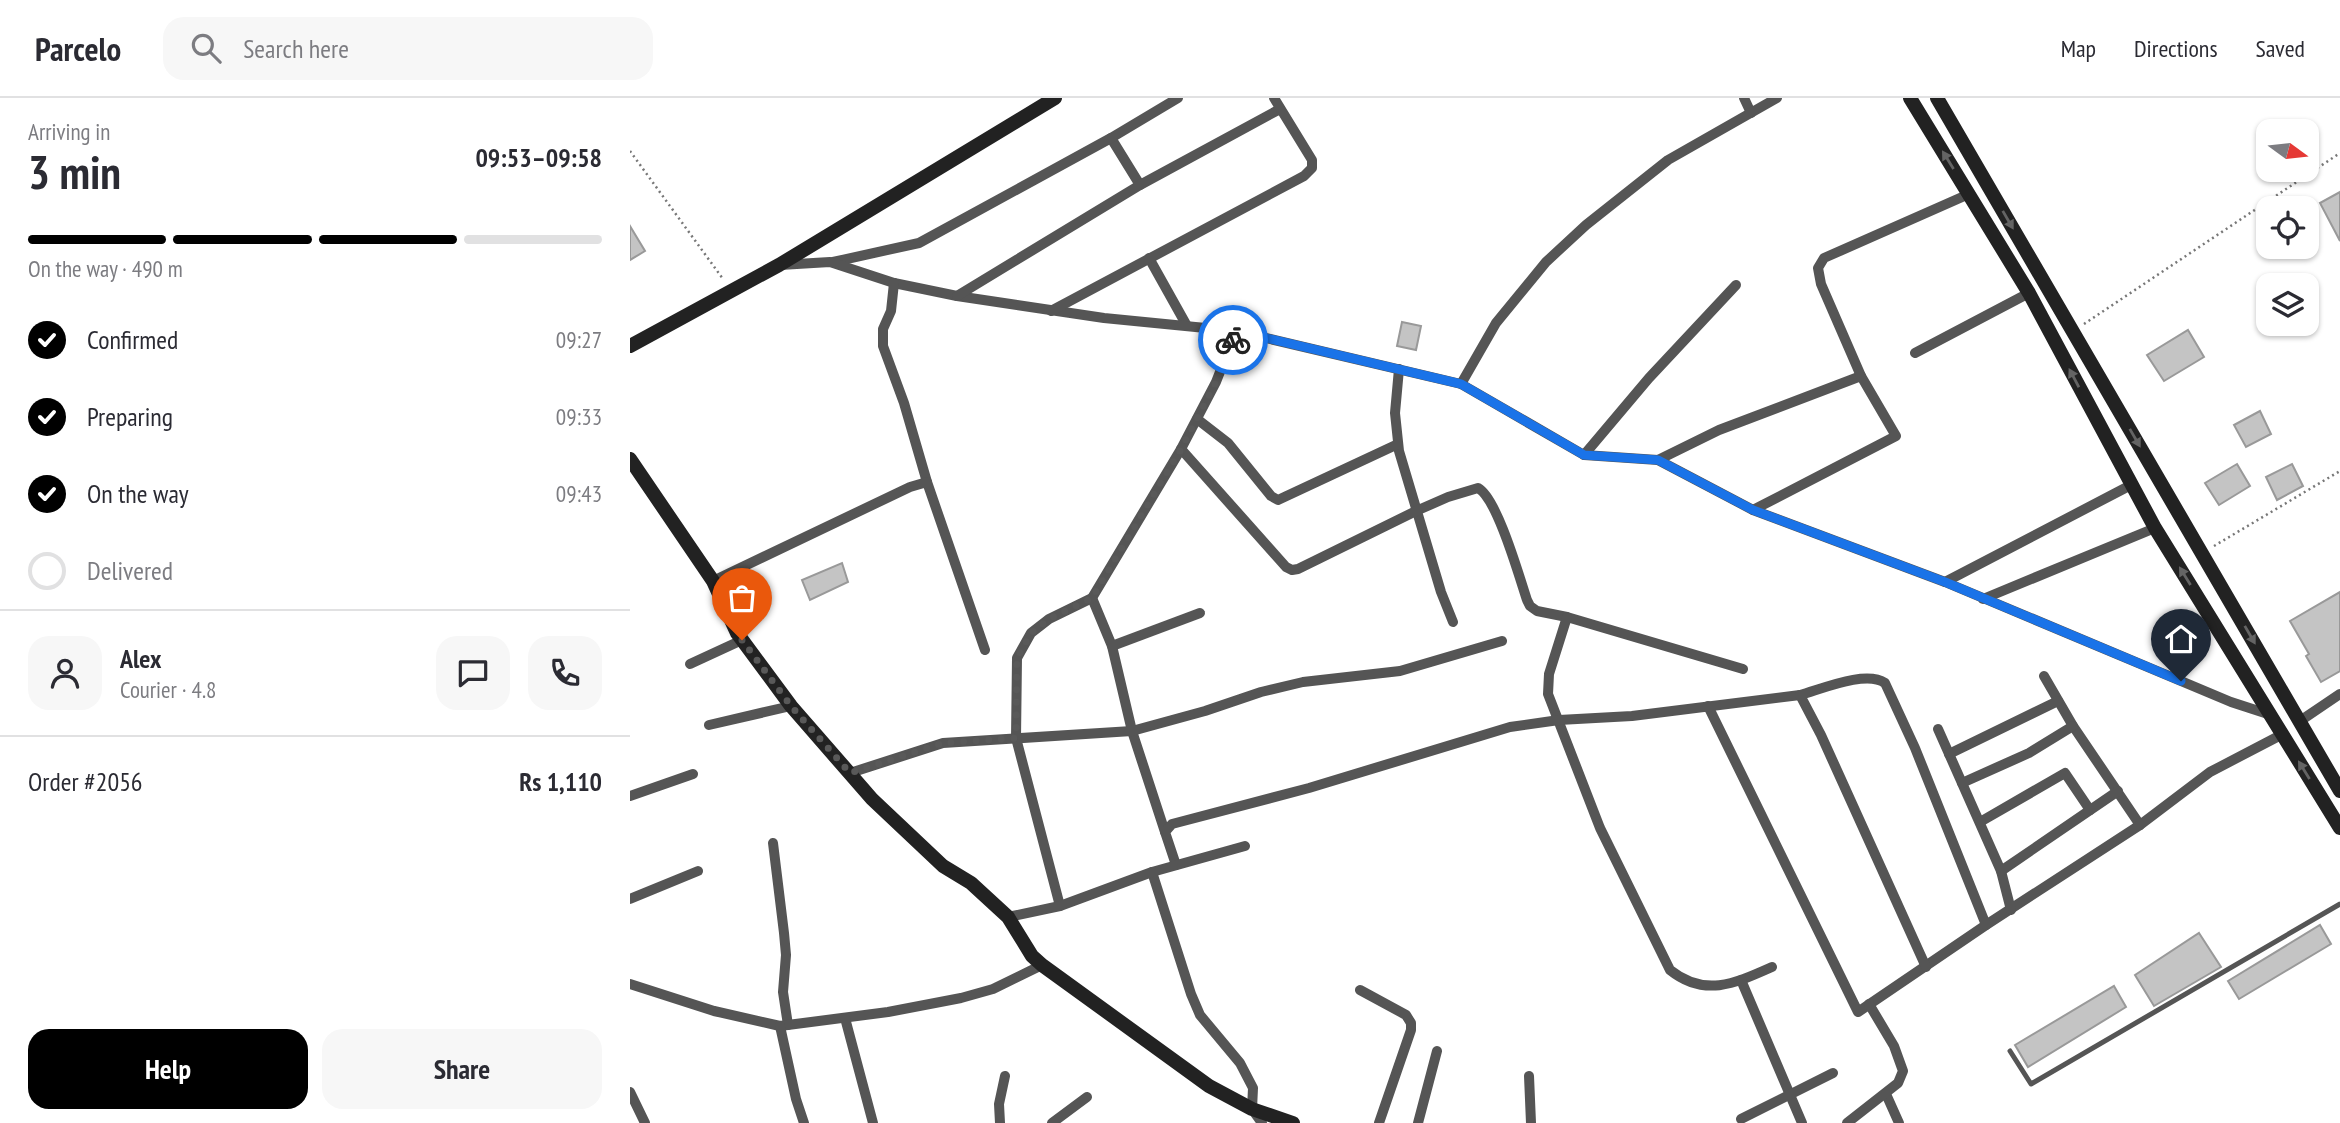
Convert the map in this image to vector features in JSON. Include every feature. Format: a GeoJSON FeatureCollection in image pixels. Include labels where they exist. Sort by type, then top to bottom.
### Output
{"type":"FeatureCollection","features":[{"type":"Feature","properties":{"kind":"main road"},"geometry":{"type":"LineString","coordinates":[[630,346],[779,265],[1055,98]]}},
{"type":"Feature","properties":{"kind":"main road"},"geometry":{"type":"LineString","coordinates":[[1910,98],[2029,293],[2155,528],[2340,828]]}},
{"type":"Feature","properties":{"kind":"main road"},"geometry":{"type":"LineString","coordinates":[[1937,98],[2340,791]]}},
{"type":"Feature","properties":{"kind":"main road"},"geometry":{"type":"LineString","coordinates":[[630,459],[713,581],[742,640],[791,706],[872,799],[943,866],[971,883],[1008,917],[1032,956],[1042,965],[1209,1086],[1252,1109],[1293,1123]]}},
{"type":"Feature","properties":{"kind":"street"},"geometry":{"type":"LineString","coordinates":[[779,265],[830,262],[919,243],[1111,138],[1178,98]]}},
{"type":"Feature","properties":{"kind":"street"},"geometry":{"type":"LineString","coordinates":[[1051,311],[1304,176],[1312,168],[1312,160],[1274,98]]}},
{"type":"Feature","properties":{"kind":"street"},"geometry":{"type":"LineString","coordinates":[[1744,98],[1751,113]]}},
{"type":"Feature","properties":{"kind":"street"},"geometry":{"type":"LineString","coordinates":[[1461,384],[1496,323],[1546,262],[1576,234],[1668,160],[1777,98]]}},
{"type":"Feature","properties":{"kind":"street"},"geometry":{"type":"LineString","coordinates":[[957,296],[1140,185],[1280,109]]}},
{"type":"Feature","properties":{"kind":"street"},"geometry":{"type":"LineString","coordinates":[[1111,138],[1140,185]]}},
{"type":"Feature","properties":{"kind":"street"},"geometry":{"type":"LineString","coordinates":[[1753,510],[1896,436],[1861,376],[1821,284],[1818,268],[1824,258],[1969,194]]}},
{"type":"Feature","properties":{"kind":"street"},"geometry":{"type":"LineString","coordinates":[[1149,258],[1186,326]]}},
{"type":"Feature","properties":{"kind":"street"},"geometry":{"type":"LineString","coordinates":[[830,262],[894,283],[957,296],[1051,311],[1237,331],[1461,384],[1584,455],[1658,460],[1753,510],[1945,582],[2231,702],[2271,715]]}},
{"type":"Feature","properties":{"kind":"street"},"geometry":{"type":"LineString","coordinates":[[894,283],[891,311],[883,329],[883,346],[985,650]]}},
{"type":"Feature","properties":{"kind":"street"},"geometry":{"type":"LineString","coordinates":[[1584,455],[1648,378],[1736,285]]}},
{"type":"Feature","properties":{"kind":"street"},"geometry":{"type":"LineString","coordinates":[[1915,354],[2029,293]]}},
{"type":"Feature","properties":{"kind":"street"},"geometry":{"type":"LineString","coordinates":[[1060,906],[1016,738],[1017,658],[1031,633],[1049,619],[1092,598],[1181,449],[1216,382],[1237,331]]}},
{"type":"Feature","properties":{"kind":"street"},"geometry":{"type":"LineString","coordinates":[[1399,369],[1395,413],[1398,444],[1441,592],[1453,622]]}},
{"type":"Feature","properties":{"kind":"street"},"geometry":{"type":"LineString","coordinates":[[1658,460],[1719,430],[1861,376]]}},
{"type":"Feature","properties":{"kind":"street"},"geometry":{"type":"LineString","coordinates":[[1197,419],[1227,443],[1271,496],[1278,500],[1398,444]]}},
{"type":"Feature","properties":{"kind":"street"},"geometry":{"type":"LineString","coordinates":[[1181,449],[1286,567],[1292,570],[1416,511],[1478,488],[1486,492],[1530,606],[1537,611],[1567,617],[1743,669]]}},
{"type":"Feature","properties":{"kind":"street"},"geometry":{"type":"LineString","coordinates":[[713,581],[910,487],[927,482]]}},
{"type":"Feature","properties":{"kind":"street"},"geometry":{"type":"LineString","coordinates":[[1945,582],[2131,485]]}},
{"type":"Feature","properties":{"kind":"street"},"geometry":{"type":"LineString","coordinates":[[1983,599],[2155,528]]}},
{"type":"Feature","properties":{"kind":"street"},"geometry":{"type":"LineString","coordinates":[[1092,598],[1112,646],[1132,731],[1176,865]]}},
{"type":"Feature","properties":{"kind":"street"},"geometry":{"type":"LineString","coordinates":[[1112,646],[1199,612]]}},
{"type":"Feature","properties":{"kind":"street"},"geometry":{"type":"LineString","coordinates":[[1567,617],[1547,684],[1548,694],[1600,828],[1671,970],[1702,985],[1717,987],[1772,967]]}},
{"type":"Feature","properties":{"kind":"street"},"geometry":{"type":"LineString","coordinates":[[690,664],[742,640]]}},
{"type":"Feature","properties":{"kind":"street"},"geometry":{"type":"LineString","coordinates":[[850,773],[943,743],[1132,731],[1261,692],[1303,682],[1400,671],[1502,641]]}},
{"type":"Feature","properties":{"kind":"street"},"geometry":{"type":"LineString","coordinates":[[2044,676],[2073,726],[2140,825]]}},
{"type":"Feature","properties":{"kind":"street"},"geometry":{"type":"LineString","coordinates":[[1165,832],[1172,824],[1309,788],[1510,727],[1559,720],[1632,716],[1800,695],[1862,678],[1877,678],[1885,683],[1915,748],[1986,925]]}},
{"type":"Feature","properties":{"kind":"street"},"geometry":{"type":"LineString","coordinates":[[2300,721],[2340,694]]}},
{"type":"Feature","properties":{"kind":"street"},"geometry":{"type":"LineString","coordinates":[[1800,695],[1821,735],[1926,967]]}},
{"type":"Feature","properties":{"kind":"street"},"geometry":{"type":"LineString","coordinates":[[1949,754],[2058,701]]}},
{"type":"Feature","properties":{"kind":"street"},"geometry":{"type":"LineString","coordinates":[[709,725],[791,706]]}},
{"type":"Feature","properties":{"kind":"street"},"geometry":{"type":"LineString","coordinates":[[1709,706],[1858,1012],[2140,825],[2210,772],[2281,735]]}},
{"type":"Feature","properties":{"kind":"street"},"geometry":{"type":"LineString","coordinates":[[1962,783],[2029,753],[2073,726]]}},
{"type":"Feature","properties":{"kind":"street"},"geometry":{"type":"LineString","coordinates":[[1938,729],[2001,871],[2011,911]]}},
{"type":"Feature","properties":{"kind":"street"},"geometry":{"type":"LineString","coordinates":[[1979,822],[2064,773],[2090,810]]}},
{"type":"Feature","properties":{"kind":"street"},"geometry":{"type":"LineString","coordinates":[[630,796],[693,774]]}},
{"type":"Feature","properties":{"kind":"street"},"geometry":{"type":"LineString","coordinates":[[2001,871],[2118,791]]}},
{"type":"Feature","properties":{"kind":"street"},"geometry":{"type":"LineString","coordinates":[[773,844],[786,955],[784,1025],[796,1099],[804,1123]]}},
{"type":"Feature","properties":{"kind":"street"},"geometry":{"type":"LineString","coordinates":[[1008,917],[1060,906],[1152,872],[1245,846]]}},
{"type":"Feature","properties":{"kind":"street"},"geometry":{"type":"LineString","coordinates":[[630,899],[698,871]]}},
{"type":"Feature","properties":{"kind":"street"},"geometry":{"type":"LineString","coordinates":[[1152,872],[1200,1015],[1240,1063],[1253,1088],[1252,1109],[1262,1123]]}},
{"type":"Feature","properties":{"kind":"street"},"geometry":{"type":"LineString","coordinates":[[630,984],[714,1011],[784,1025],[918,1007],[971,995],[993,989],[1042,965]]}},
{"type":"Feature","properties":{"kind":"street"},"geometry":{"type":"LineString","coordinates":[[1741,980],[1802,1123]]}},
{"type":"Feature","properties":{"kind":"street"},"geometry":{"type":"LineString","coordinates":[[1360,990],[1406,1015],[1411,1023],[1379,1123]]}},
{"type":"Feature","properties":{"kind":"street"},"geometry":{"type":"LineString","coordinates":[[1847,1123],[1886,1094],[1902,1077],[1902,1066],[1894,1046],[1869,1004]]}},
{"type":"Feature","properties":{"kind":"street"},"geometry":{"type":"LineString","coordinates":[[845,1018],[873,1123]]}},
{"type":"Feature","properties":{"kind":"street"},"geometry":{"type":"LineString","coordinates":[[1418,1123],[1437,1051]]}},
{"type":"Feature","properties":{"kind":"street"},"geometry":{"type":"LineString","coordinates":[[1741,1119],[1833,1073]]}},
{"type":"Feature","properties":{"kind":"street"},"geometry":{"type":"LineString","coordinates":[[1000,1123],[999,1104],[1005,1076]]}},
{"type":"Feature","properties":{"kind":"street"},"geometry":{"type":"LineString","coordinates":[[1529,1076],[1531,1123]]}},
{"type":"Feature","properties":{"kind":"street"},"geometry":{"type":"LineString","coordinates":[[630,1092],[645,1123]]}},
{"type":"Feature","properties":{"kind":"street"},"geometry":{"type":"LineString","coordinates":[[1886,1094],[1899,1123]]}},
{"type":"Feature","properties":{"kind":"street"},"geometry":{"type":"LineString","coordinates":[[1052,1123],[1087,1097]]}},
{"type":"Feature","properties":{"kind":"lane"},"geometry":{"type":"LineString","coordinates":[[2010,1051],[2031,1084],[2340,904]]}},
{"type":"Feature","properties":{"kind":"path"},"geometry":{"type":"LineString","coordinates":[[630,151],[731,290]]}},
{"type":"Feature","properties":{"kind":"path"},"geometry":{"type":"LineString","coordinates":[[2073,331],[2340,153]]}},
{"type":"Feature","properties":{"kind":"path"},"geometry":{"type":"LineString","coordinates":[[2202,553],[2340,471]]}},
{"type":"Feature","properties":{"kind":"building"},"geometry":{"type":"Polygon","coordinates":[[[2340,192],[2340,241],[2320,203],[2340,192]]]}},
{"type":"Feature","properties":{"kind":"building"},"geometry":{"type":"Polygon","coordinates":[[[630,226],[645,251],[630,260],[630,226]]]}},
{"type":"Feature","properties":{"kind":"building"},"geometry":{"type":"Polygon","coordinates":[[[1402,322],[1421,326],[1416,350],[1397,346],[1402,322]]]}},
{"type":"Feature","properties":{"kind":"building"},"geometry":{"type":"Polygon","coordinates":[[[2188,330],[2204,357],[2164,381],[2147,355],[2188,330]]]}},
{"type":"Feature","properties":{"kind":"building"},"geometry":{"type":"Polygon","coordinates":[[[2260,411],[2271,434],[2246,447],[2234,425],[2260,411]]]}},
{"type":"Feature","properties":{"kind":"building"},"geometry":{"type":"Polygon","coordinates":[[[2237,464],[2250,486],[2219,505],[2205,483],[2237,464]]]}},
{"type":"Feature","properties":{"kind":"building"},"geometry":{"type":"Polygon","coordinates":[[[2292,464],[2303,486],[2277,500],[2266,477],[2292,464]]]}},
{"type":"Feature","properties":{"kind":"building"},"geometry":{"type":"Polygon","coordinates":[[[842,563],[848,582],[810,600],[802,580],[842,563]]]}},
{"type":"Feature","properties":{"kind":"building"},"geometry":{"type":"Polygon","coordinates":[[[2340,592],[2340,671],[2321,682],[2290,621],[2340,592]]]}},
{"type":"Feature","properties":{"kind":"building"},"geometry":{"type":"Polygon","coordinates":[[[2320,925],[2331,944],[2239,999],[2228,981],[2320,925]]]}},
{"type":"Feature","properties":{"kind":"building"},"geometry":{"type":"Polygon","coordinates":[[[2199,933],[2221,967],[2154,1006],[2135,975],[2199,933]]]}},
{"type":"Feature","properties":{"kind":"building"},"geometry":{"type":"Polygon","coordinates":[[[2114,986],[2126,1007],[2028,1067],[2015,1045],[2114,986]]]}},
{"type":"Feature","properties":{"kind":"way so far"},"geometry":{"type":"LineString","coordinates":[[742,640],[791,706],[850,773],[943,743],[1016,738],[1017,658],[1031,633],[1049,619],[1092,598],[1181,449],[1216,382],[1233,340]]}},
{"type":"Feature","properties":{"kind":"route"},"geometry":{"type":"LineString","coordinates":[[1233,340],[1237,331],[1461,384],[1584,455],[1658,460],[1753,510],[1945,582],[2181,681]]}}]}
